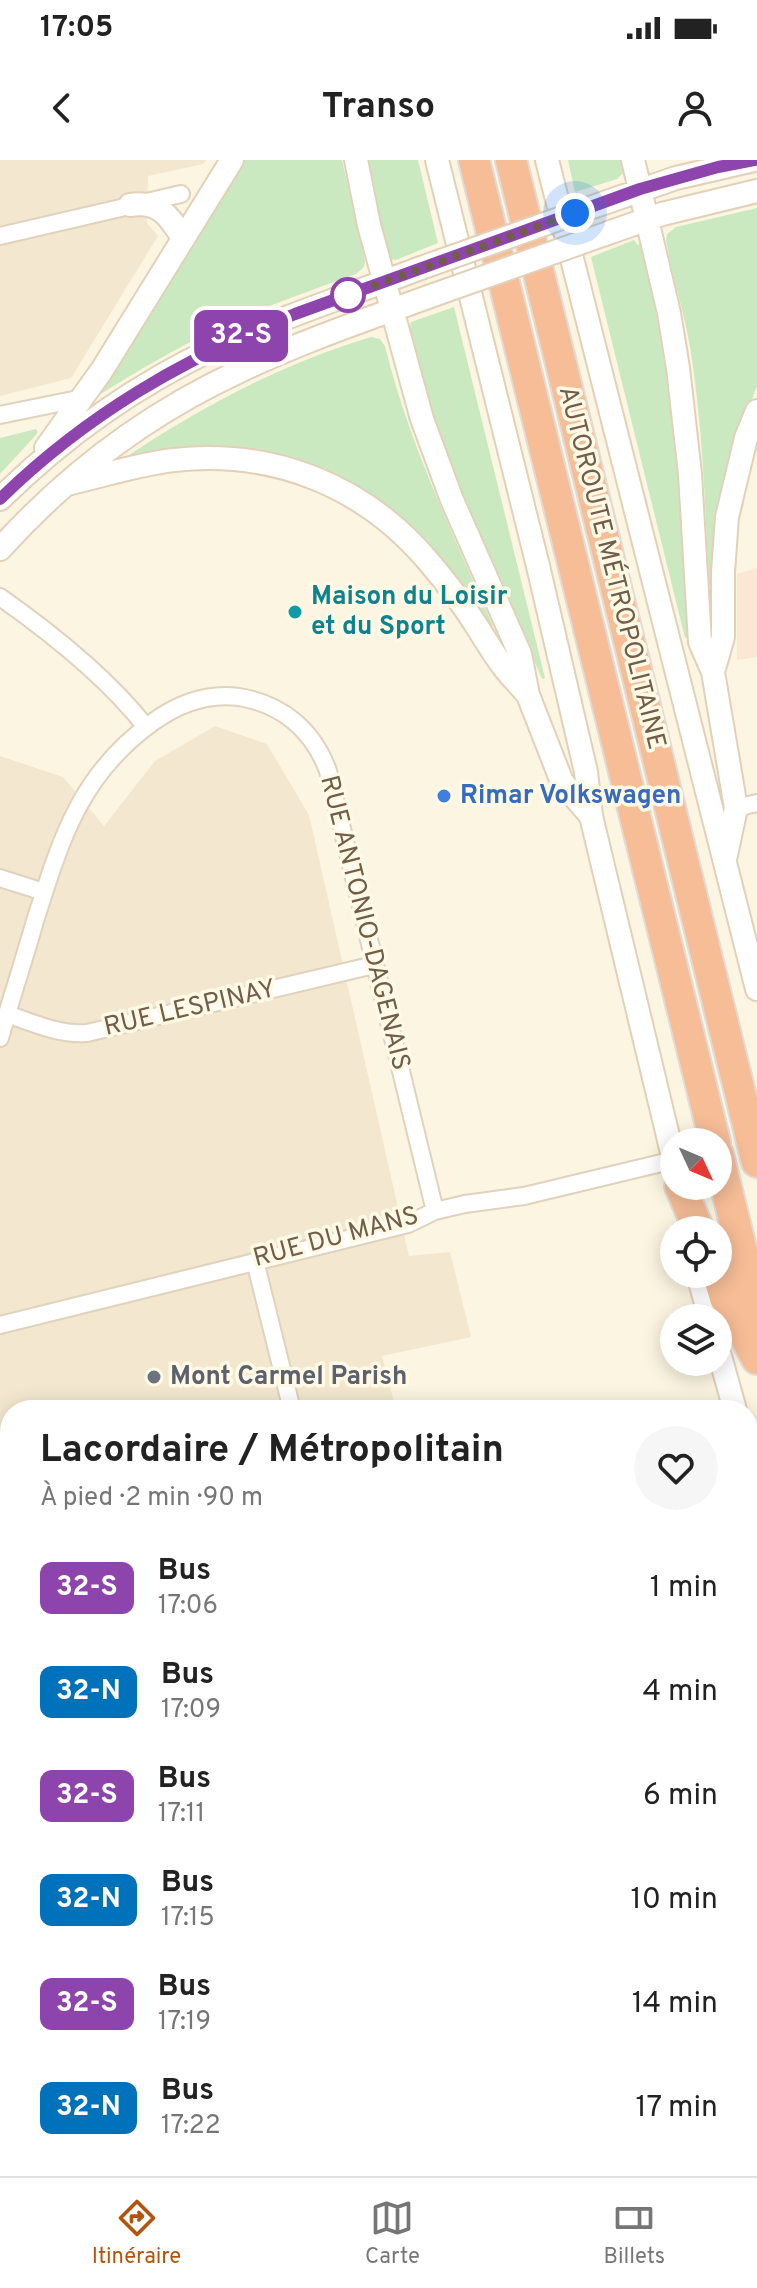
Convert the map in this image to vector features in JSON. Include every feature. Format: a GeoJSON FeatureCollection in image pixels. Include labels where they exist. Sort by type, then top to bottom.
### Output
{"type":"FeatureCollection","features":[{"type":"Feature","properties":{"kind":"highway","name":"AUTOROUTE MÉTROPOLITAINE"},"geometry":{"type":"LineString","coordinates":[[474,160],[712,1128]]}},
{"type":"Feature","properties":{"kind":"highway","name":"AUTOROUTE MÉTROPOLITAINE"},"geometry":{"type":"LineString","coordinates":[[511,160],[757,1162]]}},
{"type":"Feature","properties":{"kind":"highway"},"geometry":{"type":"LineString","coordinates":[[729,1200],[757,1313]]}},
{"type":"Feature","properties":{"kind":"highway"},"geometry":{"type":"LineString","coordinates":[[722,1288],[757,1359]]}},
{"type":"Feature","properties":{"kind":"main road"},"geometry":{"type":"LineString","coordinates":[[29,471],[83,398],[232,160]]}},
{"type":"Feature","properties":{"kind":"main road"},"geometry":{"type":"LineString","coordinates":[[356,160],[367,214],[422,419],[452,500],[520,654],[528,695],[562,782],[591,816]]}},
{"type":"Feature","properties":{"kind":"main road"},"geometry":{"type":"LineString","coordinates":[[437,160],[542,581],[586,772],[591,816],[666,1128]]}},
{"type":"Feature","properties":{"kind":"main road"},"geometry":{"type":"LineString","coordinates":[[547,160],[757,989]]}},
{"type":"Feature","properties":{"kind":"main road"},"geometry":{"type":"LineString","coordinates":[[633,160],[671,324],[685,420],[700,642],[713,672],[746,806],[725,860]]}},
{"type":"Feature","properties":{"kind":"main road"},"geometry":{"type":"LineString","coordinates":[[0,499],[29,471],[115,406],[184,364],[267,326],[640,189],[754,160]]}},
{"type":"Feature","properties":{"kind":"main road"},"geometry":{"type":"LineString","coordinates":[[0,549],[67,484],[138,429],[214,383],[282,352],[392,310],[648,218],[757,191]]}},
{"type":"Feature","properties":{"kind":"main road"},"geometry":{"type":"LineString","coordinates":[[130,205],[143,203],[161,210],[173,221],[183,238]]}},
{"type":"Feature","properties":{"kind":"main road"},"geometry":{"type":"LineString","coordinates":[[713,672],[723,637],[727,517],[743,447],[757,411]]}},
{"type":"Feature","properties":{"kind":"main road"},"geometry":{"type":"LineString","coordinates":[[67,484],[157,463],[210,457],[262,463],[331,485],[376,511],[421,553],[449,586],[503,666],[528,695]]}},
{"type":"Feature","properties":{"kind":"main road"},"geometry":{"type":"LineString","coordinates":[[726,1376],[732,1400]]}},
{"type":"Feature","properties":{"kind":"street"},"geometry":{"type":"LineString","coordinates":[[0,236],[181,194]]}},
{"type":"Feature","properties":{"kind":"street"},"geometry":{"type":"LineString","coordinates":[[0,415],[83,398]]}},
{"type":"Feature","properties":{"kind":"street"},"geometry":{"type":"LineString","coordinates":[[0,597],[62,643],[128,705],[146,727]]}},
{"type":"Feature","properties":{"kind":"street","name":"RUE ANTONIO-DAGENAIS"},"geometry":{"type":"LineString","coordinates":[[0,1038],[66,828],[85,794],[112,758],[146,727],[192,701],[232,696],[268,706],[299,725],[312,739],[328,771],[435,1211]]}},
{"type":"Feature","properties":{"kind":"street"},"geometry":{"type":"LineString","coordinates":[[0,878],[44,892]]}},
{"type":"Feature","properties":{"kind":"street","name":"RUE LESPINAY"},"geometry":{"type":"LineString","coordinates":[[7,1014],[58,1031],[87,1033],[374,965]]}},
{"type":"Feature","properties":{"kind":"street","name":"RUE DU MANS"},"geometry":{"type":"LineString","coordinates":[[0,1325],[408,1224],[435,1211],[524,1196],[660,1163]]}},
{"type":"Feature","properties":{"kind":"street"},"geometry":{"type":"LineString","coordinates":[[255,1261],[290,1400]]}},
{"type":"Feature","properties":{"kind":"shaded area"},"geometry":{"type":"Polygon","coordinates":[[[0,160],[206,160],[203,164],[148,176],[147,223],[158,236],[71,378],[0,396],[0,160]]]}},
{"type":"Feature","properties":{"kind":"shaded area"},"geometry":{"type":"Polygon","coordinates":[[[757,568],[757,657],[737,660],[737,574],[757,568]]]}},
{"type":"Feature","properties":{"kind":"shaded area"},"geometry":{"type":"Polygon","coordinates":[[[215,726],[267,744],[309,815],[409,1256],[450,1252],[471,1337],[382,1356],[393,1400],[0,1400],[0,756],[63,777],[104,826],[155,761],[215,726]]]}},
{"type":"Feature","properties":{"kind":"green space"},"geometry":{"type":"Polygon","coordinates":[[[240,160],[342,160],[364,267],[356,274],[204,335],[101,394],[98,392],[240,160]]]}},
{"type":"Feature","properties":{"kind":"green space"},"geometry":{"type":"Polygon","coordinates":[[[367,160],[418,160],[438,243],[396,260],[390,259],[367,160]]]}},
{"type":"Feature","properties":{"kind":"green space"},"geometry":{"type":"Polygon","coordinates":[[[568,160],[620,160],[624,172],[617,179],[575,192],[568,160]]]}},
{"type":"Feature","properties":{"kind":"green space"},"geometry":{"type":"Polygon","coordinates":[[[757,208],[757,386],[737,439],[714,586],[709,586],[698,406],[687,334],[666,240],[667,234],[676,227],[757,208]]]}},
{"type":"Feature","properties":{"kind":"green space"},"geometry":{"type":"Polygon","coordinates":[[[634,240],[640,244],[650,283],[676,429],[689,637],[685,638],[591,257],[634,240]]]}},
{"type":"Feature","properties":{"kind":"green space"},"geometry":{"type":"Polygon","coordinates":[[[454,307],[545,678],[542,679],[455,478],[434,423],[407,328],[411,322],[454,307]]]}},
{"type":"Feature","properties":{"kind":"green space"},"geometry":{"type":"Polygon","coordinates":[[[371,337],[380,339],[385,346],[419,453],[493,626],[490,628],[331,474],[127,460],[126,457],[155,438],[214,403],[275,373],[371,337]]]}},
{"type":"Feature","properties":{"kind":"green space"},"geometry":{"type":"Polygon","coordinates":[[[36,429],[38,432],[35,436],[0,474],[0,438],[36,429]]]}},
{"type":"Feature","properties":{"kind":"bus line","name":"32-S"},"geometry":{"type":"LineString","coordinates":[[0,499],[29,471],[115,406],[184,364],[239,337],[640,189],[754,160]]}},
{"type":"Feature","properties":{"kind":"place","name":"Maison du Loisir et du Sport"},"geometry":{"type":"Point","coordinates":[295,612]}},
{"type":"Feature","properties":{"kind":"place","name":"Rimar Volkswagen"},"geometry":{"type":"Point","coordinates":[444,796]}},
{"type":"Feature","properties":{"kind":"place","name":"Mont Carmel Parish"},"geometry":{"type":"Point","coordinates":[154,1377]}},
{"type":"Feature","properties":{"kind":"route"},"geometry":{"type":"LineString","coordinates":[[348,295],[575,213]]}}]}
